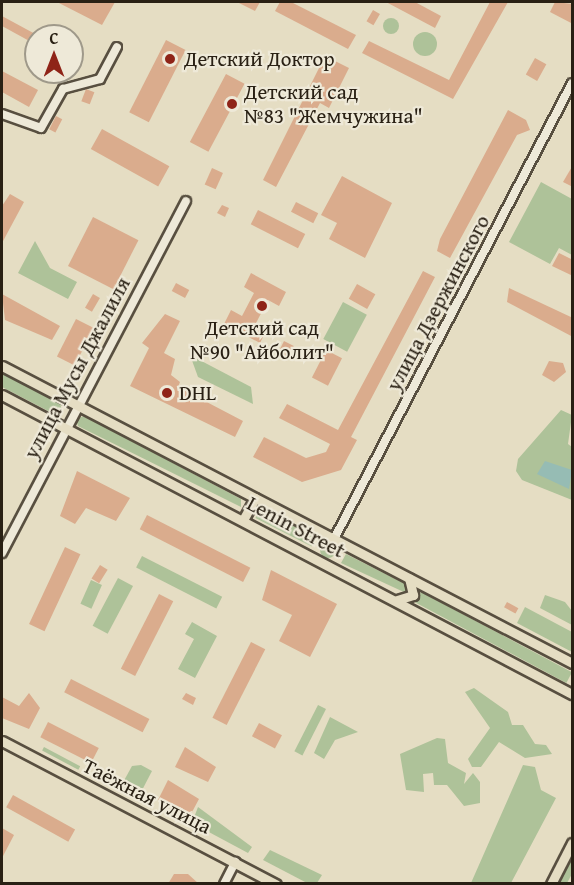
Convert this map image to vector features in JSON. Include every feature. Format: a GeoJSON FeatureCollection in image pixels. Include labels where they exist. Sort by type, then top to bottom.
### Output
{"type":"FeatureCollection","features":[{"type":"Feature","properties":{"kind":"main road","name":"Lenin Street"},"geometry":{"type":"LineString","coordinates":[[2,366],[573,663]]}},
{"type":"Feature","properties":{"kind":"main road","name":"Lenin Street"},"geometry":{"type":"LineString","coordinates":[[2,395],[573,694]]}},
{"type":"Feature","properties":{"kind":"main road"},"geometry":{"type":"LineString","coordinates":[[243,520],[255,498]]}},
{"type":"Feature","properties":{"kind":"main road"},"geometry":{"type":"LineString","coordinates":[[397,600],[413,595],[408,577]]}},
{"type":"Feature","properties":{"kind":"main road","name":"Таёжная улица"},"geometry":{"type":"LineString","coordinates":[[2,741],[276,884]]}},
{"type":"Feature","properties":{"kind":"main road"},"geometry":{"type":"LineString","coordinates":[[551,884],[573,843]]}},
{"type":"Feature","properties":{"kind":"street"},"geometry":{"type":"LineString","coordinates":[[2,114],[41,128],[63,89],[100,79],[117,47]]}},
{"type":"Feature","properties":{"kind":"street","name":"улица Дзержинского"},"geometry":{"type":"LineString","coordinates":[[334,539],[573,83]]}},
{"type":"Feature","properties":{"kind":"street","name":"улица Мусы Джалиля"},"geometry":{"type":"LineString","coordinates":[[2,553],[65,428],[186,201]]}},
{"type":"Feature","properties":{"kind":"street"},"geometry":{"type":"LineString","coordinates":[[224,884],[235,862]]}},
{"type":"Feature","properties":{"kind":"green space"},"geometry":{"type":"Polygon","coordinates":[[[391,18],[397,20],[399,26],[397,32],[391,34],[385,32],[383,26],[385,20],[391,18]]]}},
{"type":"Feature","properties":{"kind":"green space"},"geometry":{"type":"Polygon","coordinates":[[[425,32],[433,36],[437,44],[433,52],[425,56],[417,52],[413,44],[417,36],[425,32]]]}},
{"type":"Feature","properties":{"kind":"green space"},"geometry":{"type":"Polygon","coordinates":[[[541,182],[572,199],[572,255],[559,248],[550,264],[509,242],[541,182]]]}},
{"type":"Feature","properties":{"kind":"green space"},"geometry":{"type":"Polygon","coordinates":[[[35,241],[50,268],[77,282],[68,299],[18,273],[35,241]]]}},
{"type":"Feature","properties":{"kind":"green space"},"geometry":{"type":"Polygon","coordinates":[[[343,302],[367,315],[347,352],[323,339],[343,302]]]}},
{"type":"Feature","properties":{"kind":"green space"},"geometry":{"type":"Polygon","coordinates":[[[190,355],[251,387],[253,404],[198,377],[190,355]]]}},
{"type":"Feature","properties":{"kind":"green space"},"geometry":{"type":"Polygon","coordinates":[[[2,373],[60,403],[63,414],[54,414],[2,387],[2,373]]]}},
{"type":"Feature","properties":{"kind":"green space"},"geometry":{"type":"Polygon","coordinates":[[[561,410],[572,415],[568,444],[572,447],[572,500],[522,480],[516,471],[518,459],[561,410]]]}},
{"type":"Feature","properties":{"kind":"green space"},"geometry":{"type":"Polygon","coordinates":[[[84,416],[241,499],[241,507],[78,426],[76,419],[84,416]]]}},
{"type":"Feature","properties":{"kind":"green space"},"geometry":{"type":"Polygon","coordinates":[[[260,509],[316,538],[312,547],[255,518],[260,509]]]}},
{"type":"Feature","properties":{"kind":"green space"},"geometry":{"type":"Polygon","coordinates":[[[325,542],[331,542],[336,550],[334,556],[325,558],[320,553],[320,547],[325,542]]]}},
{"type":"Feature","properties":{"kind":"green space"},"geometry":{"type":"Polygon","coordinates":[[[346,554],[405,584],[406,593],[341,563],[346,554]]]}},
{"type":"Feature","properties":{"kind":"green space"},"geometry":{"type":"Polygon","coordinates":[[[142,556],[222,597],[216,608],[136,568],[142,556]]]}},
{"type":"Feature","properties":{"kind":"green space"},"geometry":{"type":"Polygon","coordinates":[[[118,578],[133,586],[108,634],[93,626],[118,578]]]}},
{"type":"Feature","properties":{"kind":"green space"},"geometry":{"type":"Polygon","coordinates":[[[91,580],[102,585],[91,609],[80,604],[91,580]]]}},
{"type":"Feature","properties":{"kind":"green space"},"geometry":{"type":"Polygon","coordinates":[[[421,592],[572,672],[566,683],[415,603],[421,592]]]}},
{"type":"Feature","properties":{"kind":"green space"},"geometry":{"type":"Polygon","coordinates":[[[545,595],[565,602],[572,611],[572,625],[540,608],[545,595]]]}},
{"type":"Feature","properties":{"kind":"green space"},"geometry":{"type":"Polygon","coordinates":[[[525,607],[572,632],[572,652],[517,623],[525,607]]]}},
{"type":"Feature","properties":{"kind":"green space"},"geometry":{"type":"Polygon","coordinates":[[[192,622],[217,636],[195,678],[178,669],[194,639],[185,634],[192,622]]]}},
{"type":"Feature","properties":{"kind":"green space"},"geometry":{"type":"Polygon","coordinates":[[[474,688],[508,712],[512,725],[523,725],[535,744],[546,745],[552,754],[525,758],[499,742],[481,767],[472,767],[468,759],[490,728],[465,692],[474,688]]]}},
{"type":"Feature","properties":{"kind":"green space"},"geometry":{"type":"Polygon","coordinates":[[[318,705],[326,709],[302,755],[294,751],[318,705]]]}},
{"type":"Feature","properties":{"kind":"green space"},"geometry":{"type":"Polygon","coordinates":[[[330,717],[358,732],[335,740],[324,759],[314,753],[330,717]]]}},
{"type":"Feature","properties":{"kind":"green space"},"geometry":{"type":"Polygon","coordinates":[[[437,738],[445,739],[448,763],[466,773],[464,784],[473,773],[480,782],[480,803],[464,806],[447,785],[434,785],[433,773],[423,774],[424,792],[406,790],[400,754],[437,738]]]}},
{"type":"Feature","properties":{"kind":"green space"},"geometry":{"type":"Polygon","coordinates":[[[44,747],[80,766],[78,770],[42,751],[44,747]]]}},
{"type":"Feature","properties":{"kind":"green space"},"geometry":{"type":"Polygon","coordinates":[[[141,765],[152,771],[139,796],[121,786],[132,766],[141,765]]]}},
{"type":"Feature","properties":{"kind":"green space"},"geometry":{"type":"Polygon","coordinates":[[[523,765],[535,767],[541,790],[556,798],[511,883],[471,883],[523,765]]]}},
{"type":"Feature","properties":{"kind":"green space"},"geometry":{"type":"Polygon","coordinates":[[[198,807],[252,847],[248,853],[192,823],[198,807]]]}},
{"type":"Feature","properties":{"kind":"green space"},"geometry":{"type":"Polygon","coordinates":[[[270,850],[322,875],[317,883],[307,883],[263,860],[270,850]]]}},
{"type":"Feature","properties":{"kind":"green space"},"geometry":{"type":"Polygon","coordinates":[[[572,858],[572,874],[567,883],[559,883],[572,858]]]}},
{"type":"Feature","properties":{"kind":"water"},"geometry":{"type":"Polygon","coordinates":[[[545,461],[572,470],[569,489],[537,474],[545,461]]]}},
{"type":"Feature","properties":{"kind":"building"},"geometry":{"type":"Polygon","coordinates":[[[57,2],[115,2],[102,25],[57,2]]]}},
{"type":"Feature","properties":{"kind":"building"},"geometry":{"type":"Polygon","coordinates":[[[237,2],[260,2],[255,11],[237,2]]]}},
{"type":"Feature","properties":{"kind":"building"},"geometry":{"type":"Polygon","coordinates":[[[280,2],[291,2],[356,35],[348,49],[275,11],[280,2]]]}},
{"type":"Feature","properties":{"kind":"building"},"geometry":{"type":"Polygon","coordinates":[[[386,2],[415,2],[441,16],[435,28],[386,2]]]}},
{"type":"Feature","properties":{"kind":"building"},"geometry":{"type":"Polygon","coordinates":[[[490,2],[508,2],[453,99],[362,53],[369,41],[449,80],[490,2]]]}},
{"type":"Feature","properties":{"kind":"building"},"geometry":{"type":"Polygon","coordinates":[[[555,2],[573,4],[573,24],[550,12],[555,2]]]}},
{"type":"Feature","properties":{"kind":"building"},"geometry":{"type":"Polygon","coordinates":[[[373,10],[380,14],[373,25],[366,21],[373,10]]]}},
{"type":"Feature","properties":{"kind":"building"},"geometry":{"type":"Polygon","coordinates":[[[2,16],[24,28],[24,38],[2,26],[2,16]]]}},
{"type":"Feature","properties":{"kind":"building"},"geometry":{"type":"Polygon","coordinates":[[[166,40],[186,50],[149,122],[129,112],[166,40]]]}},
{"type":"Feature","properties":{"kind":"building"},"geometry":{"type":"Polygon","coordinates":[[[325,56],[349,68],[329,108],[320,103],[276,187],[263,180],[325,56]]]}},
{"type":"Feature","properties":{"kind":"building"},"geometry":{"type":"Polygon","coordinates":[[[535,58],[546,64],[537,81],[526,75],[535,58]]]}},
{"type":"Feature","properties":{"kind":"building"},"geometry":{"type":"Polygon","coordinates":[[[2,71],[38,90],[29,107],[2,92],[2,71]]]}},
{"type":"Feature","properties":{"kind":"building"},"geometry":{"type":"Polygon","coordinates":[[[226,74],[245,84],[208,152],[190,142],[226,74]]]}},
{"type":"Feature","properties":{"kind":"building"},"geometry":{"type":"Polygon","coordinates":[[[86,89],[94,92],[90,104],[81,101],[86,89]]]}},
{"type":"Feature","properties":{"kind":"building"},"geometry":{"type":"Polygon","coordinates":[[[508,110],[526,120],[530,130],[517,135],[450,258],[437,251],[440,239],[508,110]]]}},
{"type":"Feature","properties":{"kind":"building"},"geometry":{"type":"Polygon","coordinates":[[[56,116],[62,119],[55,133],[49,129],[56,116]]]}},
{"type":"Feature","properties":{"kind":"building"},"geometry":{"type":"Polygon","coordinates":[[[102,129],[169,166],[158,186],[91,149],[102,129]]]}},
{"type":"Feature","properties":{"kind":"building"},"geometry":{"type":"Polygon","coordinates":[[[573,165],[573,187],[563,182],[573,165]]]}},
{"type":"Feature","properties":{"kind":"building"},"geometry":{"type":"Polygon","coordinates":[[[212,168],[223,173],[216,189],[205,184],[212,168]]]}},
{"type":"Feature","properties":{"kind":"building"},"geometry":{"type":"Polygon","coordinates":[[[342,176],[392,203],[365,258],[329,239],[337,223],[321,215],[342,176]]]}},
{"type":"Feature","properties":{"kind":"building"},"geometry":{"type":"Polygon","coordinates":[[[10,194],[24,202],[2,243],[2,206],[10,194]]]}},
{"type":"Feature","properties":{"kind":"building"},"geometry":{"type":"Polygon","coordinates":[[[296,202],[318,213],[313,223],[291,212],[296,202]]]}},
{"type":"Feature","properties":{"kind":"building"},"geometry":{"type":"Polygon","coordinates":[[[222,205],[229,208],[225,217],[217,213],[222,205]]]}},
{"type":"Feature","properties":{"kind":"building"},"geometry":{"type":"Polygon","coordinates":[[[258,210],[305,234],[298,248],[251,224],[258,210]]]}},
{"type":"Feature","properties":{"kind":"building"},"geometry":{"type":"Polygon","coordinates":[[[93,217],[138,240],[113,289],[68,266],[93,217]]]}},
{"type":"Feature","properties":{"kind":"building"},"geometry":{"type":"Polygon","coordinates":[[[559,253],[573,260],[573,276],[552,266],[559,253]]]}},
{"type":"Feature","properties":{"kind":"building"},"geometry":{"type":"Polygon","coordinates":[[[423,271],[435,277],[351,437],[357,440],[341,470],[302,482],[253,457],[264,437],[306,458],[326,452],[330,444],[279,418],[287,404],[338,430],[423,271]]]}},
{"type":"Feature","properties":{"kind":"building"},"geometry":{"type":"Polygon","coordinates":[[[251,273],[286,292],[279,306],[268,300],[256,323],[267,329],[260,343],[224,324],[231,310],[242,316],[254,293],[244,287],[251,273]]]}},
{"type":"Feature","properties":{"kind":"building"},"geometry":{"type":"Polygon","coordinates":[[[176,283],[189,290],[185,298],[172,291],[176,283]]]}},
{"type":"Feature","properties":{"kind":"building"},"geometry":{"type":"Polygon","coordinates":[[[357,284],[375,294],[367,309],[349,299],[357,284]]]}},
{"type":"Feature","properties":{"kind":"building"},"geometry":{"type":"Polygon","coordinates":[[[509,288],[573,318],[573,337],[507,302],[509,288]]]}},
{"type":"Feature","properties":{"kind":"building"},"geometry":{"type":"Polygon","coordinates":[[[2,294],[60,326],[52,340],[5,320],[2,294]]]}},
{"type":"Feature","properties":{"kind":"building"},"geometry":{"type":"Polygon","coordinates":[[[93,294],[100,298],[92,312],[85,308],[93,294]]]}},
{"type":"Feature","properties":{"kind":"building"},"geometry":{"type":"Polygon","coordinates":[[[165,314],[180,321],[164,353],[175,359],[171,375],[180,382],[178,387],[243,421],[235,437],[130,386],[149,348],[142,343],[165,314]]]}},
{"type":"Feature","properties":{"kind":"building"},"geometry":{"type":"Polygon","coordinates":[[[76,319],[94,328],[75,366],[57,356],[76,319]]]}},
{"type":"Feature","properties":{"kind":"building"},"geometry":{"type":"Polygon","coordinates":[[[284,341],[294,346],[286,361],[276,356],[284,341]]]}},
{"type":"Feature","properties":{"kind":"building"},"geometry":{"type":"Polygon","coordinates":[[[326,350],[342,358],[328,386],[312,378],[326,350]]]}},
{"type":"Feature","properties":{"kind":"building"},"geometry":{"type":"Polygon","coordinates":[[[549,361],[563,363],[566,372],[554,382],[542,375],[549,361]]]}},
{"type":"Feature","properties":{"kind":"building"},"geometry":{"type":"Polygon","coordinates":[[[77,471],[130,498],[116,521],[86,508],[75,524],[60,516],[77,471]]]}},
{"type":"Feature","properties":{"kind":"building"},"geometry":{"type":"Polygon","coordinates":[[[147,515],[250,568],[243,582],[140,529],[147,515]]]}},
{"type":"Feature","properties":{"kind":"building"},"geometry":{"type":"Polygon","coordinates":[[[65,547],[80,554],[44,631],[29,624],[65,547]]]}},
{"type":"Feature","properties":{"kind":"building"},"geometry":{"type":"Polygon","coordinates":[[[100,565],[108,570],[99,583],[92,579],[100,565]]]}},
{"type":"Feature","properties":{"kind":"building"},"geometry":{"type":"Polygon","coordinates":[[[271,570],[337,604],[310,657],[279,641],[292,615],[262,600],[271,570]]]}},
{"type":"Feature","properties":{"kind":"building"},"geometry":{"type":"Polygon","coordinates":[[[159,594],[173,601],[135,676],[121,669],[159,594]]]}},
{"type":"Feature","properties":{"kind":"building"},"geometry":{"type":"Polygon","coordinates":[[[507,602],[518,608],[515,614],[504,607],[507,602]]]}},
{"type":"Feature","properties":{"kind":"building"},"geometry":{"type":"Polygon","coordinates":[[[251,642],[265,649],[227,725],[212,718],[251,642]]]}},
{"type":"Feature","properties":{"kind":"building"},"geometry":{"type":"Polygon","coordinates":[[[71,679],[149,719],[143,732],[64,692],[71,679]]]}},
{"type":"Feature","properties":{"kind":"building"},"geometry":{"type":"Polygon","coordinates":[[[29,693],[40,708],[29,729],[2,718],[2,697],[19,706],[29,693]]]}},
{"type":"Feature","properties":{"kind":"building"},"geometry":{"type":"Polygon","coordinates":[[[186,693],[196,698],[193,705],[182,699],[186,693]]]}},
{"type":"Feature","properties":{"kind":"building"},"geometry":{"type":"Polygon","coordinates":[[[48,722],[99,748],[91,763],[40,737],[48,722]]]}},
{"type":"Feature","properties":{"kind":"building"},"geometry":{"type":"Polygon","coordinates":[[[259,723],[282,735],[275,748],[252,736],[259,723]]]}},
{"type":"Feature","properties":{"kind":"building"},"geometry":{"type":"Polygon","coordinates":[[[185,747],[216,767],[208,782],[175,767],[185,747]]]}},
{"type":"Feature","properties":{"kind":"building"},"geometry":{"type":"Polygon","coordinates":[[[168,780],[199,799],[191,814],[158,800],[168,780]]]}},
{"type":"Feature","properties":{"kind":"building"},"geometry":{"type":"Polygon","coordinates":[[[13,795],[75,829],[68,842],[6,807],[13,795]]]}},
{"type":"Feature","properties":{"kind":"building"},"geometry":{"type":"Polygon","coordinates":[[[2,828],[14,835],[2,858],[2,828]]]}},
{"type":"Feature","properties":{"kind":"building"},"geometry":{"type":"Polygon","coordinates":[[[174,874],[188,874],[199,884],[168,884],[174,874]]]}},
{"type":"Feature","properties":{"kind":"place","name":"Детский Доктор"},"geometry":{"type":"Point","coordinates":[170,59]}},
{"type":"Feature","properties":{"kind":"place","name":"Детский сад №83 \"Жемчужина\""},"geometry":{"type":"Point","coordinates":[232,104]}},
{"type":"Feature","properties":{"kind":"place","name":"Детский сад №90 \"Айболит\""},"geometry":{"type":"Point","coordinates":[262,306]}},
{"type":"Feature","properties":{"kind":"place","name":"DHL"},"geometry":{"type":"Point","coordinates":[167,393]}}]}
